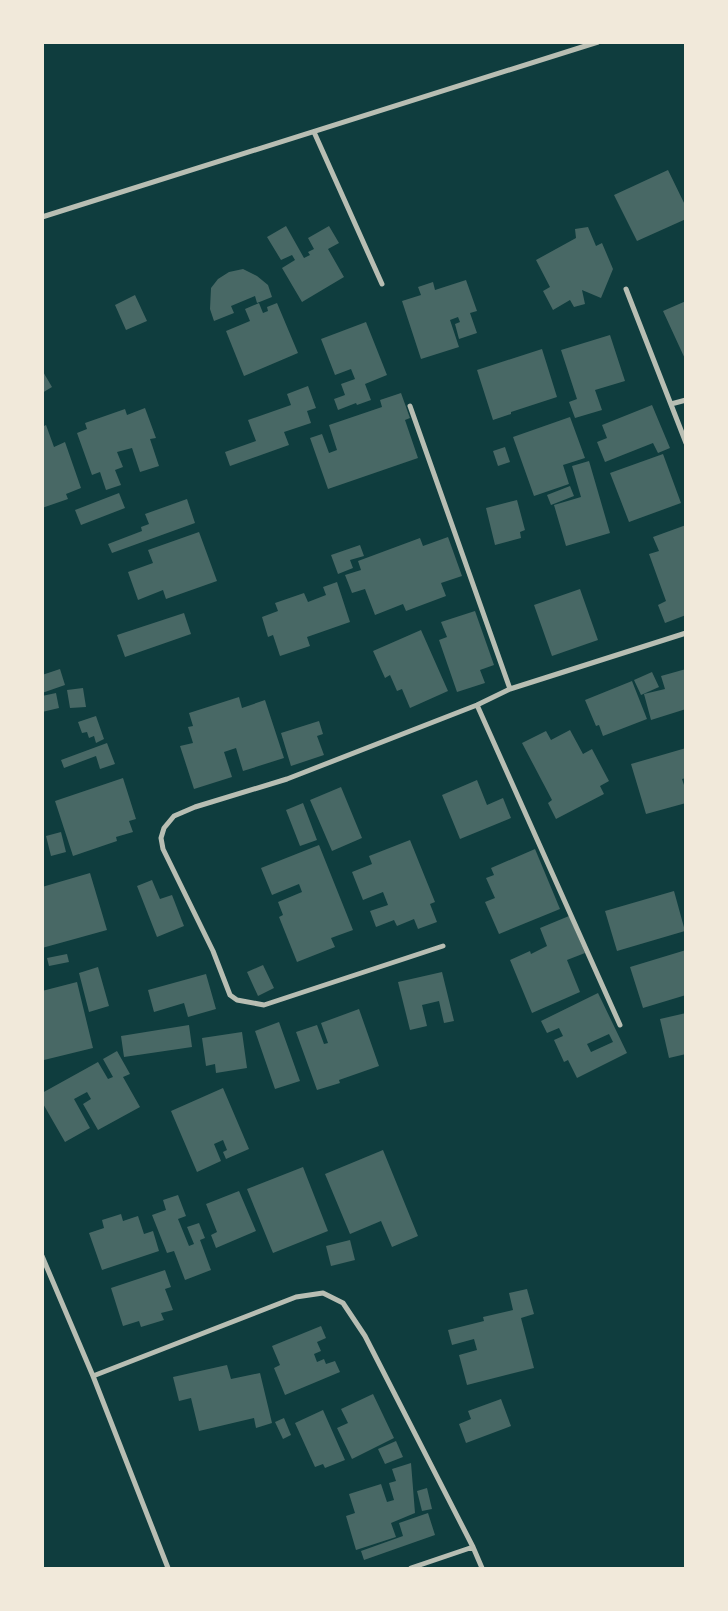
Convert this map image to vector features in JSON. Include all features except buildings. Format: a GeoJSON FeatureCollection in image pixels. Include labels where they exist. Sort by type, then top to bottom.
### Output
{"type":"FeatureCollection","features":[{"type":"Feature","properties":{"kind":"street"},"geometry":{"type":"LineString","coordinates":[[42,217],[598,42]]}},
{"type":"Feature","properties":{"kind":"street"},"geometry":{"type":"LineString","coordinates":[[314,132],[382,284]]}},
{"type":"Feature","properties":{"kind":"street"},"geometry":{"type":"LineString","coordinates":[[626,290],[686,443]]}},
{"type":"Feature","properties":{"kind":"street"},"geometry":{"type":"LineString","coordinates":[[671,404],[686,400]]}},
{"type":"Feature","properties":{"kind":"street"},"geometry":{"type":"LineString","coordinates":[[410,406],[510,690]]}},
{"type":"Feature","properties":{"kind":"street"},"geometry":{"type":"LineString","coordinates":[[443,946],[264,1005],[237,1000],[230,995],[224,984],[213,951],[163,849],[161,838],[164,828],[174,816],[195,806],[287,780],[477,705],[510,690],[686,633]]}},
{"type":"Feature","properties":{"kind":"street"},"geometry":{"type":"LineString","coordinates":[[477,705],[620,1025]]}},
{"type":"Feature","properties":{"kind":"street"},"geometry":{"type":"LineString","coordinates":[[42,1256],[93,1376],[168,1568]]}},
{"type":"Feature","properties":{"kind":"street"},"geometry":{"type":"LineString","coordinates":[[93,1376],[296,1297],[323,1293],[343,1303],[365,1336],[482,1568]]}},
{"type":"Feature","properties":{"kind":"street"},"geometry":{"type":"LineString","coordinates":[[411,1568],[473,1547]]}}]}
